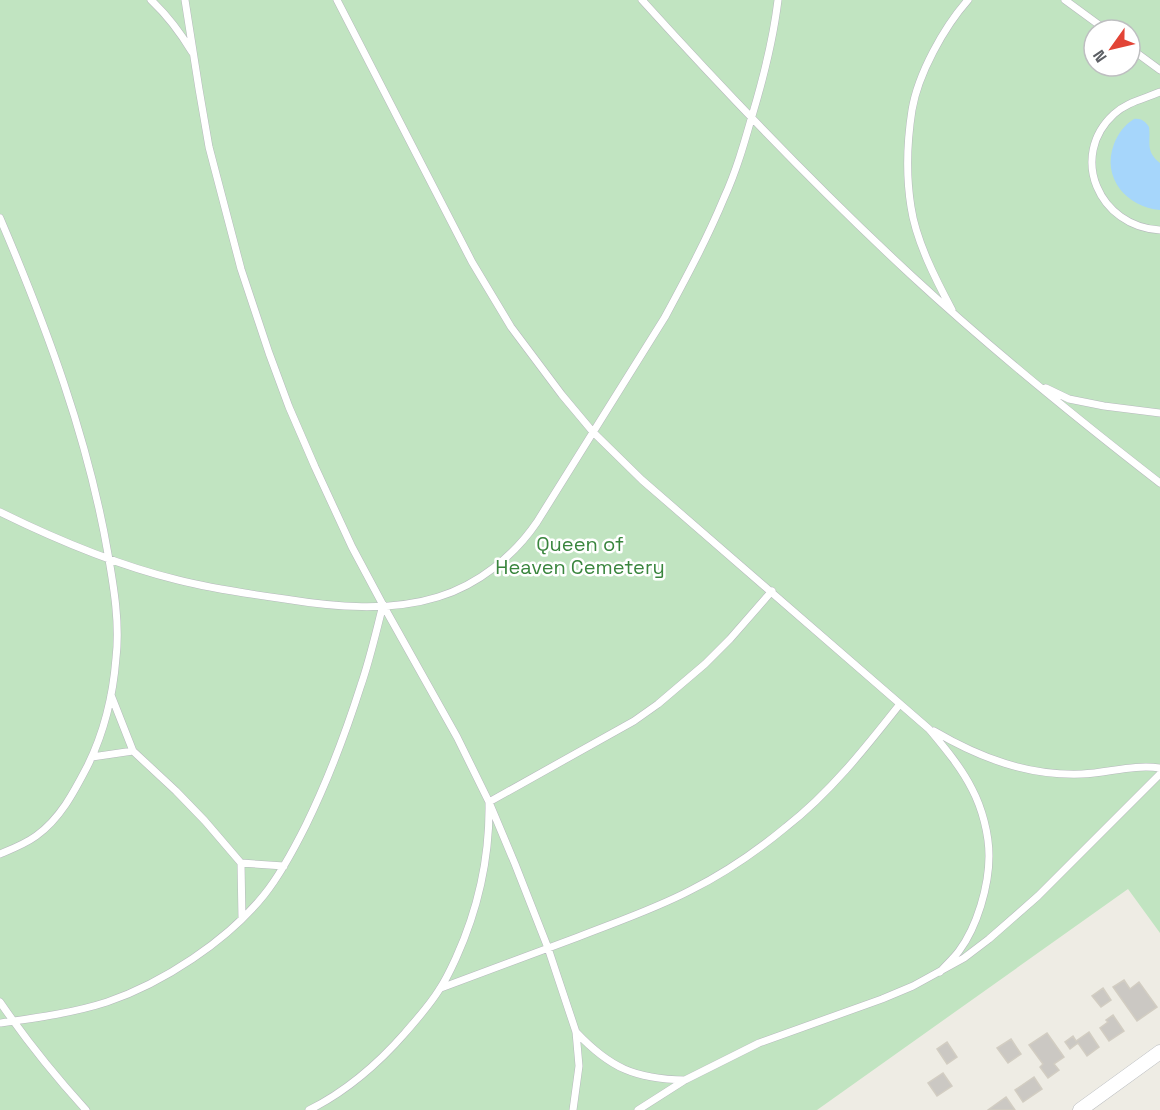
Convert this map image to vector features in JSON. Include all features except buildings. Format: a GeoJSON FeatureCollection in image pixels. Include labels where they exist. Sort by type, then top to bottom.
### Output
{"type":"FeatureCollection","features":[{"type":"Feature","properties":{"kind":"street"},"geometry":{"type":"LineString","coordinates":[[1080,1110],[1160,1052]]}},
{"type":"Feature","properties":{"kind":"lane"},"geometry":{"type":"LineString","coordinates":[[151,0],[166,14],[194,55]]}},
{"type":"Feature","properties":{"kind":"lane"},"geometry":{"type":"LineString","coordinates":[[185,0],[209,147],[257,320],[289,407],[352,547],[382,606],[440,706],[489,802],[515,864],[548,948],[576,1032],[579,1066],[573,1110]]}},
{"type":"Feature","properties":{"kind":"lane"},"geometry":{"type":"LineString","coordinates":[[337,0],[472,262],[511,327],[562,395],[593,432],[649,486],[929,729],[945,748],[972,789],[987,834],[989,856],[983,896],[971,931],[959,951],[940,972]]}},
{"type":"Feature","properties":{"kind":"lane"},"geometry":{"type":"LineString","coordinates":[[642,0],[810,178],[913,278],[1037,385],[1160,483]]}},
{"type":"Feature","properties":{"kind":"lane"},"geometry":{"type":"LineString","coordinates":[[0,512],[109,560],[180,581],[300,602],[382,606],[422,602],[441,596],[474,580],[504,560],[517,548],[537,522],[665,317],[683,283],[724,198],[741,154],[767,66],[778,0]]}},
{"type":"Feature","properties":{"kind":"lane"},"geometry":{"type":"LineString","coordinates":[[955,314],[937,281],[921,242],[911,209],[908,178],[909,142],[912,109],[922,78],[938,44],[957,12],[968,0]]}},
{"type":"Feature","properties":{"kind":"lane"},"geometry":{"type":"LineString","coordinates":[[1065,0],[1090,18]]}},
{"type":"Feature","properties":{"kind":"lane"},"geometry":{"type":"LineString","coordinates":[[1142,57],[1160,70]]}},
{"type":"Feature","properties":{"kind":"lane"},"geometry":{"type":"LineString","coordinates":[[1160,92],[1124,106],[1107,122],[1096,142],[1092,165],[1097,188],[1109,208],[1138,227],[1160,230]]}},
{"type":"Feature","properties":{"kind":"lane"},"geometry":{"type":"LineString","coordinates":[[0,218],[41,319],[71,406],[91,475],[109,560],[117,626],[117,657],[103,730],[74,793],[56,817],[37,836],[0,854]]}},
{"type":"Feature","properties":{"kind":"lane"},"geometry":{"type":"LineString","coordinates":[[1037,385],[1069,399],[1160,413]]}},
{"type":"Feature","properties":{"kind":"lane"},"geometry":{"type":"LineString","coordinates":[[489,802],[658,705],[730,639],[772,591]]}},
{"type":"Feature","properties":{"kind":"lane"},"geometry":{"type":"LineString","coordinates":[[0,1023],[54,1015],[108,1002],[161,978],[184,965],[217,940],[264,896],[284,866],[315,806],[350,720],[382,606]]}},
{"type":"Feature","properties":{"kind":"lane"},"geometry":{"type":"LineString","coordinates":[[111,694],[133,751],[150,765],[205,821],[241,863],[242,919]]}},
{"type":"Feature","properties":{"kind":"lane"},"geometry":{"type":"LineString","coordinates":[[441,988],[663,903],[691,890],[746,857],[788,826],[829,787],[853,762],[900,704]]}},
{"type":"Feature","properties":{"kind":"lane"},"geometry":{"type":"LineString","coordinates":[[929,729],[985,757],[1017,768],[1040,772],[1084,774],[1135,768],[1160,768]]}},
{"type":"Feature","properties":{"kind":"lane"},"geometry":{"type":"LineString","coordinates":[[92,757],[133,751]]}},
{"type":"Feature","properties":{"kind":"lane"},"geometry":{"type":"LineString","coordinates":[[638,1110],[685,1080],[759,1043],[882,999],[964,958],[1038,896],[1160,774]]}},
{"type":"Feature","properties":{"kind":"lane"},"geometry":{"type":"LineString","coordinates":[[309,1110],[347,1088],[373,1067],[395,1045],[441,988],[464,940],[474,912],[487,855],[490,829],[489,802]]}},
{"type":"Feature","properties":{"kind":"lane"},"geometry":{"type":"LineString","coordinates":[[241,863],[284,866]]}},
{"type":"Feature","properties":{"kind":"lane"},"geometry":{"type":"LineString","coordinates":[[0,1002],[86,1110]]}},
{"type":"Feature","properties":{"kind":"lane"},"geometry":{"type":"LineString","coordinates":[[576,1032],[602,1056],[628,1071],[667,1080],[685,1080]]}},
{"type":"Feature","properties":{"kind":"green space","name":"Queen of Heaven Cemetery"},"geometry":{"type":"Polygon","coordinates":[[[0,0],[1160,0],[1160,933],[1128,889],[817,1110],[0,1110],[0,0]]]}},
{"type":"Feature","properties":{"kind":"water"},"geometry":{"type":"Polygon","coordinates":[[[1134,119],[1143,120],[1149,127],[1150,151],[1160,163],[1160,210],[1148,208],[1128,197],[1114,179],[1111,156],[1114,144],[1122,130],[1134,119]]]}}]}
